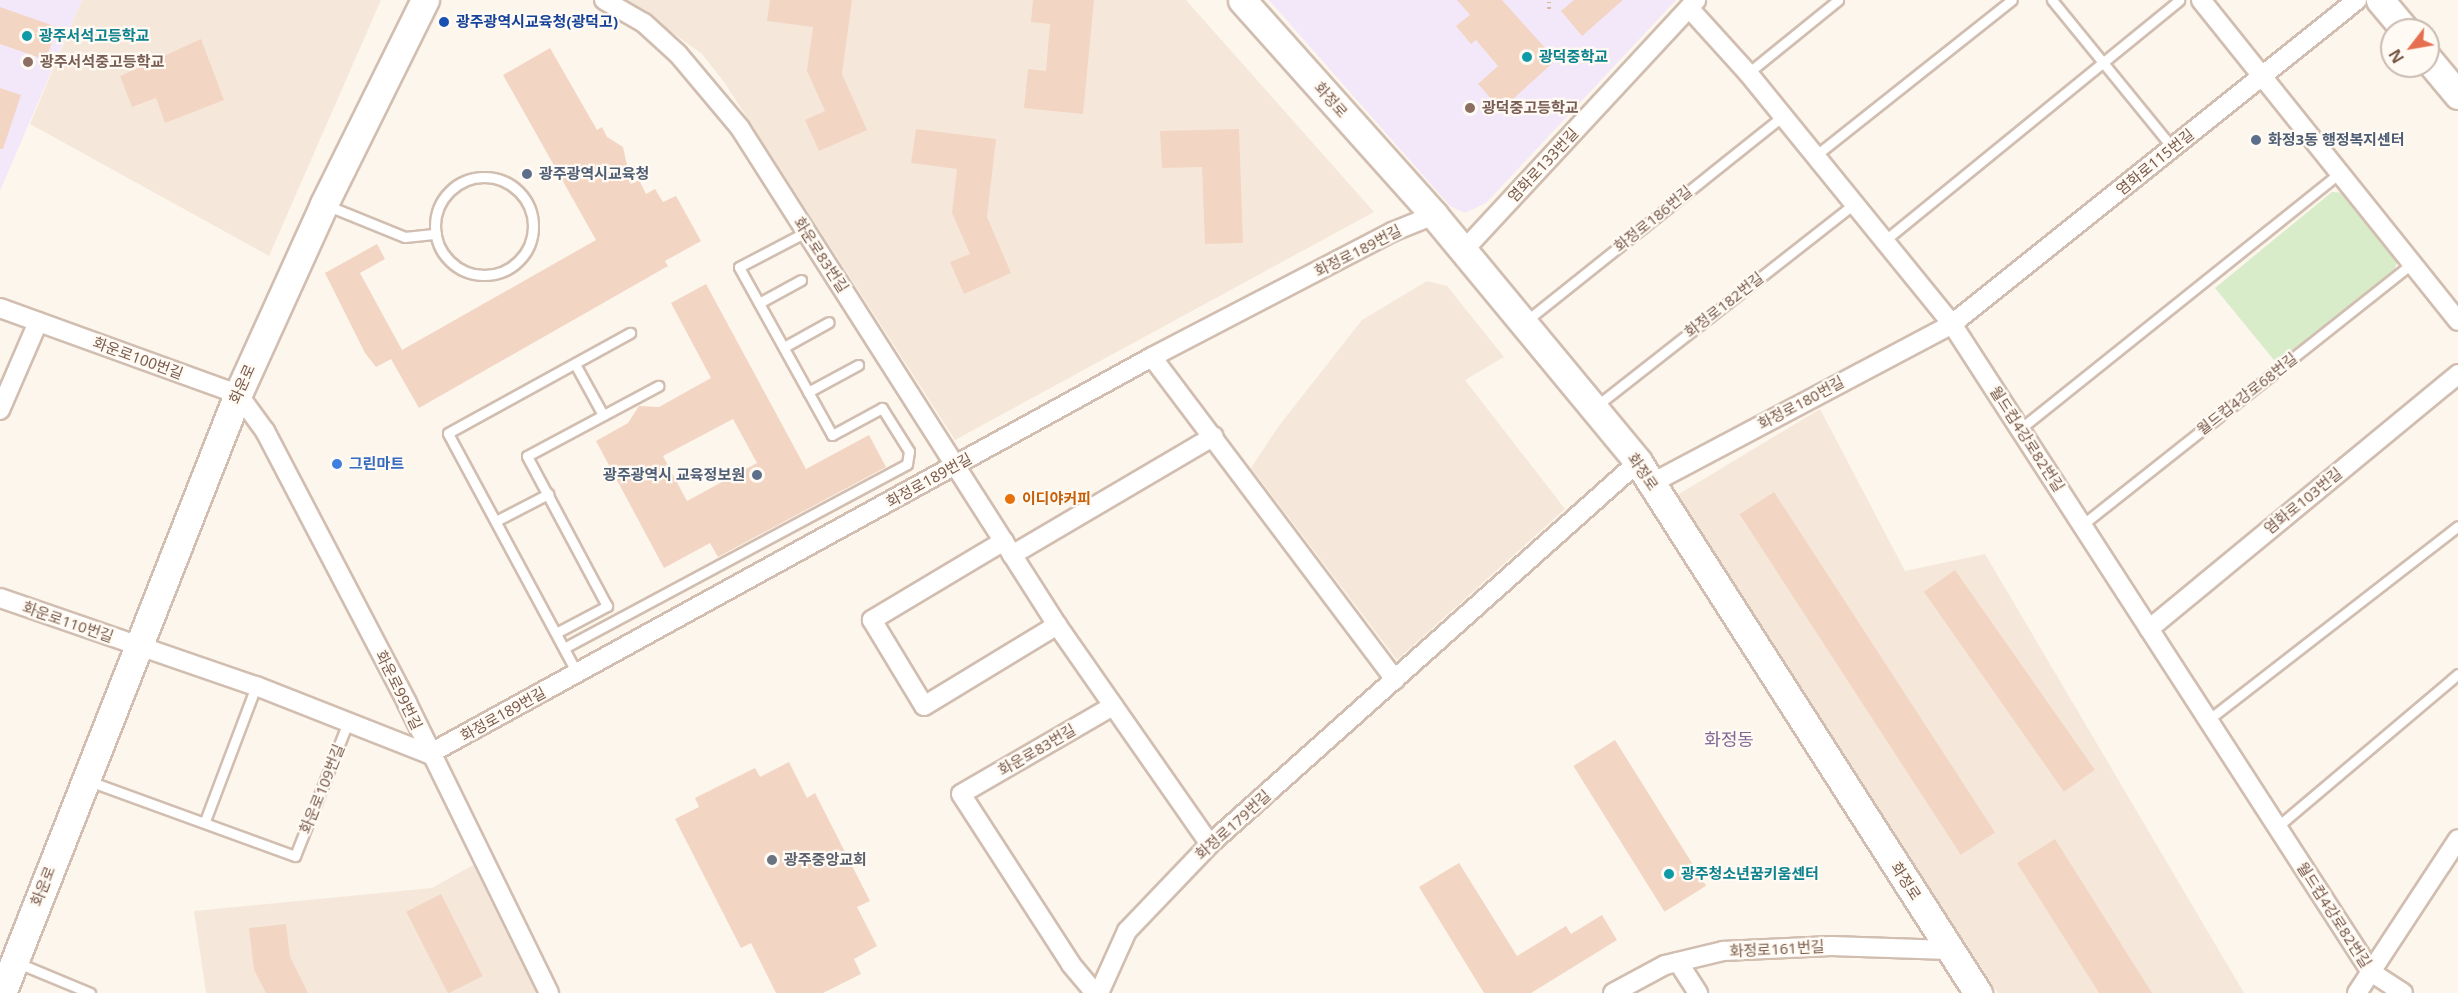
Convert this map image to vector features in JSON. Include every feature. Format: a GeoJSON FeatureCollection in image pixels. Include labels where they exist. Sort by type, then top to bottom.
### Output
{"type":"FeatureCollection","features":[{"type":"Feature","properties":{"kind":"street","name":"화운로"},"geometry":{"type":"LineString","coordinates":[[2,993],[135,645],[238,394],[324,204],[425,0]]}},
{"type":"Feature","properties":{"kind":"street","name":"화운로83번길"},"geometry":{"type":"LineString","coordinates":[[604,0],[644,23],[704,80],[740,128],[1057,625],[1210,844]]}},
{"type":"Feature","properties":{"kind":"street","name":"화정로"},"geometry":{"type":"LineString","coordinates":[[1242,0],[1464,250],[1594,407],[1645,473],[1978,993]]}},
{"type":"Feature","properties":{"kind":"street"},"geometry":{"type":"LineString","coordinates":[[2201,0],[2458,321]]}},
{"type":"Feature","properties":{"kind":"street","name":"염화로115번길"},"geometry":{"type":"LineString","coordinates":[[1952,324],[2357,0]]}},
{"type":"Feature","properties":{"kind":"street"},"geometry":{"type":"LineString","coordinates":[[2380,0],[2395,18]]}},
{"type":"Feature","properties":{"kind":"street","name":"월드컵4강로82번길"},"geometry":{"type":"LineString","coordinates":[[1693,4],[1952,324],[2371,972],[2403,993]]}},
{"type":"Feature","properties":{"kind":"street","name":"염화로133번길"},"geometry":{"type":"LineString","coordinates":[[1464,250],[1693,4]]}},
{"type":"Feature","properties":{"kind":"street"},"geometry":{"type":"LineString","coordinates":[[2440,73],[2458,95]]}},
{"type":"Feature","properties":{"kind":"street","name":"화정로189번길"},"geometry":{"type":"LineString","coordinates":[[429,754],[1152,357],[1392,232],[1434,215]]}},
{"type":"Feature","properties":{"kind":"street","name":"화운로100번길"},"geometry":{"type":"LineString","coordinates":[[0,308],[238,394]]}},
{"type":"Feature","properties":{"kind":"street"},"geometry":{"type":"LineString","coordinates":[[0,410],[38,322]]}},
{"type":"Feature","properties":{"kind":"street","name":"화정로180번길"},"geometry":{"type":"LineString","coordinates":[[1645,473],[1952,324]]}},
{"type":"Feature","properties":{"kind":"street"},"geometry":{"type":"LineString","coordinates":[[1152,357],[1214,436],[1395,680]]}},
{"type":"Feature","properties":{"kind":"street","name":"염화로103번길"},"geometry":{"type":"LineString","coordinates":[[2149,629],[2458,374]]}},
{"type":"Feature","properties":{"kind":"street","name":"화운로99번길"},"geometry":{"type":"LineString","coordinates":[[238,394],[265,431],[407,703],[429,754],[549,993]]}},
{"type":"Feature","properties":{"kind":"street"},"geometry":{"type":"LineString","coordinates":[[1057,625],[924,706],[872,620],[1214,436]]}},
{"type":"Feature","properties":{"kind":"street","name":"화정로179번길"},"geometry":{"type":"LineString","coordinates":[[961,794],[1071,964],[1097,993],[1127,931],[1210,844],[1395,680],[1645,473]]}},
{"type":"Feature","properties":{"kind":"street","name":"화운로110번길"},"geometry":{"type":"LineString","coordinates":[[0,598],[135,645]]}},
{"type":"Feature","properties":{"kind":"street"},"geometry":{"type":"LineString","coordinates":[[135,645],[256,686],[429,754]]}},
{"type":"Feature","properties":{"kind":"street","name":"화운로83번길"},"geometry":{"type":"LineString","coordinates":[[961,794],[1113,706]]}},
{"type":"Feature","properties":{"kind":"street"},"geometry":{"type":"LineString","coordinates":[[2357,993],[2458,839]]}},
{"type":"Feature","properties":{"kind":"street","name":"화정로161번길"},"geometry":{"type":"LineString","coordinates":[[1613,993],[1652,970],[1723,951],[1768,948],[1950,950]]}},
{"type":"Feature","properties":{"kind":"street"},"geometry":{"type":"LineString","coordinates":[[1678,962],[1698,993]]}},
{"type":"Feature","properties":{"kind":"lane"},"geometry":{"type":"LineString","coordinates":[[1748,73],[1838,0]]}},
{"type":"Feature","properties":{"kind":"lane"},"geometry":{"type":"LineString","coordinates":[[1815,156],[2012,0]]}},
{"type":"Feature","properties":{"kind":"lane"},"geometry":{"type":"LineString","coordinates":[[2052,0],[2172,147]]}},
{"type":"Feature","properties":{"kind":"lane"},"geometry":{"type":"LineString","coordinates":[[1884,241],[2179,0]]}},
{"type":"Feature","properties":{"kind":"lane","name":"화정로186번길"},"geometry":{"type":"LineString","coordinates":[[1524,322],[1783,116]]}},
{"type":"Feature","properties":{"kind":"lane"},"geometry":{"type":"LineString","coordinates":[[2019,429],[2339,173]]}},
{"type":"Feature","properties":{"kind":"lane"},"geometry":{"type":"LineString","coordinates":[[483,176],[510,184],[521,193],[533,221],[526,252],[514,265],[483,275],[452,263],[436,234],[437,213],[446,194],[463,182],[483,176]]}},
{"type":"Feature","properties":{"kind":"lane"},"geometry":{"type":"LineString","coordinates":[[324,204],[405,237],[436,234]]}},
{"type":"Feature","properties":{"kind":"lane","name":"화정로182번길"},"geometry":{"type":"LineString","coordinates":[[1594,407],[1854,204]]}},
{"type":"Feature","properties":{"kind":"lane"},"geometry":{"type":"LineString","coordinates":[[564,648],[907,464],[909,451],[882,408],[832,435],[739,267],[806,232]]}},
{"type":"Feature","properties":{"kind":"lane","name":"월드컵4강로68번길"},"geometry":{"type":"LineString","coordinates":[[2082,525],[2412,263]]}},
{"type":"Feature","properties":{"kind":"lane"},"geometry":{"type":"LineString","coordinates":[[759,303],[801,280]]}},
{"type":"Feature","properties":{"kind":"lane"},"geometry":{"type":"LineString","coordinates":[[783,347],[829,322]]}},
{"type":"Feature","properties":{"kind":"lane"},"geometry":{"type":"LineString","coordinates":[[577,673],[448,433],[630,333]]}},
{"type":"Feature","properties":{"kind":"lane"},"geometry":{"type":"LineString","coordinates":[[575,364],[603,416]]}},
{"type":"Feature","properties":{"kind":"lane"},"geometry":{"type":"LineString","coordinates":[[808,392],[858,365]]}},
{"type":"Feature","properties":{"kind":"lane"},"geometry":{"type":"LineString","coordinates":[[556,633],[607,606],[527,456],[658,386]]}},
{"type":"Feature","properties":{"kind":"lane"},"geometry":{"type":"LineString","coordinates":[[496,521],[548,494]]}},
{"type":"Feature","properties":{"kind":"lane"},"geometry":{"type":"LineString","coordinates":[[2208,720],[2458,525]]}},
{"type":"Feature","properties":{"kind":"lane"},"geometry":{"type":"LineString","coordinates":[[2277,827],[2458,674]]}},
{"type":"Feature","properties":{"kind":"lane"},"geometry":{"type":"LineString","coordinates":[[84,779],[205,821],[256,686]]}},
{"type":"Feature","properties":{"kind":"lane","name":"화운로109번길"},"geometry":{"type":"LineString","coordinates":[[205,821],[295,856],[348,722]]}},
{"type":"Feature","properties":{"kind":"lane"},"geometry":{"type":"LineString","coordinates":[[14,961],[90,993]]}},
{"type":"Feature","properties":{"kind":"path"},"geometry":{"type":"LineString","coordinates":[[1549,0],[1549,9]]}},
{"type":"Feature","properties":{"kind":"shaded area","name":"광주서석중고등학교"},"geometry":{"type":"Polygon","coordinates":[[[0,0],[82,0],[0,191],[0,0]]]}},
{"type":"Feature","properties":{"kind":"shaded area"},"geometry":{"type":"Polygon","coordinates":[[[82,0],[381,0],[269,256],[30,124],[82,0]]]}},
{"type":"Feature","properties":{"kind":"shaded area"},"geometry":{"type":"Polygon","coordinates":[[[627,0],[1186,0],[1374,212],[955,440],[724,82],[702,54],[627,0]]]}},
{"type":"Feature","properties":{"kind":"shaded area","name":"광덕중고등학교"},"geometry":{"type":"Polygon","coordinates":[[[1269,0],[1676,0],[1486,203],[1465,213],[1450,206],[1269,0]]]}},
{"type":"Feature","properties":{"kind":"shaded area"},"geometry":{"type":"Polygon","coordinates":[[[1427,281],[1447,286],[1504,357],[1465,380],[1565,509],[1397,660],[1251,468],[1278,427],[1362,320],[1427,281]]]}},
{"type":"Feature","properties":{"kind":"shaded area"},"geometry":{"type":"Polygon","coordinates":[[[1820,409],[1905,571],[1985,554],[2244,993],[1998,993],[1674,497],[1820,409]]]}},
{"type":"Feature","properties":{"kind":"shaded area"},"geometry":{"type":"Polygon","coordinates":[[[473,865],[538,993],[206,993],[194,911],[432,888],[473,865]]]}},
{"type":"Feature","properties":{"kind":"green space"},"geometry":{"type":"Polygon","coordinates":[[[2332,192],[2345,193],[2398,257],[2395,269],[2278,365],[2215,288],[2332,192]]]}},
{"type":"Feature","properties":{"kind":"building"},"geometry":{"type":"Polygon","coordinates":[[[770,0],[852,0],[842,74],[867,130],[819,151],[805,120],[825,111],[807,71],[813,27],[767,21],[770,0]]]}},
{"type":"Feature","properties":{"kind":"building"},"geometry":{"type":"Polygon","coordinates":[[[1033,0],[1094,0],[1083,114],[1024,108],[1028,69],[1046,71],[1050,24],[1031,22],[1033,0]]]}},
{"type":"Feature","properties":{"kind":"building","name":"광덕중학교"},"geometry":{"type":"Polygon","coordinates":[[[1457,0],[1502,0],[1556,60],[1501,110],[1478,84],[1498,66],[1476,40],[1471,44],[1456,26],[1470,15],[1457,0]]]}},
{"type":"Feature","properties":{"kind":"building"},"geometry":{"type":"Polygon","coordinates":[[[1574,0],[1623,0],[1582,36],[1561,11],[1574,0]]]}},
{"type":"Feature","properties":{"kind":"building","name":"광주서석고등학교"},"geometry":{"type":"Polygon","coordinates":[[[0,7],[57,27],[46,60],[0,44],[0,7]]]}},
{"type":"Feature","properties":{"kind":"building"},"geometry":{"type":"Polygon","coordinates":[[[201,39],[224,100],[165,123],[156,98],[132,107],[120,76],[201,39]]]}},
{"type":"Feature","properties":{"kind":"building"},"geometry":{"type":"Polygon","coordinates":[[[550,48],[597,130],[602,127],[607,137],[623,147],[631,184],[639,180],[646,194],[655,189],[663,202],[676,196],[701,241],[665,261],[668,266],[419,408],[391,359],[376,367],[365,353],[325,273],[377,244],[385,259],[360,273],[402,350],[596,240],[503,75],[550,48]]]}},
{"type":"Feature","properties":{"kind":"building"},"geometry":{"type":"Polygon","coordinates":[[[0,88],[21,95],[3,149],[0,149],[0,88]]]}},
{"type":"Feature","properties":{"kind":"building"},"geometry":{"type":"Polygon","coordinates":[[[916,129],[996,139],[987,217],[1011,273],[964,294],[950,262],[970,254],[952,213],[957,169],[911,163],[916,129]]]}},
{"type":"Feature","properties":{"kind":"building"},"geometry":{"type":"Polygon","coordinates":[[[1239,129],[1243,243],[1205,244],[1202,167],[1162,168],[1160,131],[1239,129]]]}},
{"type":"Feature","properties":{"kind":"building"},"geometry":{"type":"Polygon","coordinates":[[[706,284],[806,469],[869,435],[886,467],[718,557],[710,543],[664,568],[596,441],[628,423],[639,406],[659,407],[711,378],[671,303],[706,284]],[[733,419],[663,456],[687,501],[757,463],[733,419]]]}},
{"type":"Feature","properties":{"kind":"building"},"geometry":{"type":"Polygon","coordinates":[[[1774,492],[1995,833],[1961,855],[1740,514],[1774,492]]]}},
{"type":"Feature","properties":{"kind":"building"},"geometry":{"type":"Polygon","coordinates":[[[1955,570],[2095,770],[2064,792],[1924,592],[1955,570]]]}},
{"type":"Feature","properties":{"kind":"building"},"geometry":{"type":"Polygon","coordinates":[[[1615,740],[1706,886],[1665,912],[1573,766],[1615,740]]]}},
{"type":"Feature","properties":{"kind":"building","name":"광주중앙교회"},"geometry":{"type":"Polygon","coordinates":[[[789,762],[807,798],[815,793],[870,901],[857,907],[877,946],[854,959],[861,974],[823,993],[776,993],[751,943],[741,948],[675,819],[699,807],[695,798],[755,768],[760,777],[789,762]]]}},
{"type":"Feature","properties":{"kind":"building"},"geometry":{"type":"Polygon","coordinates":[[[2055,839],[2152,993],[2099,993],[2017,863],[2055,839]]]}},
{"type":"Feature","properties":{"kind":"building"},"geometry":{"type":"Polygon","coordinates":[[[1459,863],[1517,956],[1566,926],[1571,934],[1602,915],[1617,940],[1531,993],[1484,993],[1419,887],[1459,863]]]}},
{"type":"Feature","properties":{"kind":"building"},"geometry":{"type":"Polygon","coordinates":[[[441,894],[483,976],[448,993],[406,912],[441,894]]]}},
{"type":"Feature","properties":{"kind":"building"},"geometry":{"type":"Polygon","coordinates":[[[286,924],[290,957],[308,993],[266,993],[254,970],[249,928],[286,924]]]}},
{"type":"Feature","properties":{"kind":"place","name":"광주광역시교육청(광덕고)"},"geometry":{"type":"Point","coordinates":[444,22]}},
{"type":"Feature","properties":{"kind":"place","name":"광주서석고등학교"},"geometry":{"type":"Point","coordinates":[27,36]}},
{"type":"Feature","properties":{"kind":"place","name":"광덕중학교"},"geometry":{"type":"Point","coordinates":[1527,57]}},
{"type":"Feature","properties":{"kind":"place","name":"광주서석중고등학교"},"geometry":{"type":"Point","coordinates":[28,62]}},
{"type":"Feature","properties":{"kind":"place","name":"광덕중고등학교"},"geometry":{"type":"Point","coordinates":[1470,108]}},
{"type":"Feature","properties":{"kind":"place","name":"화정3동 행정복지센터"},"geometry":{"type":"Point","coordinates":[2256,140]}},
{"type":"Feature","properties":{"kind":"place","name":"광주광역시교육청"},"geometry":{"type":"Point","coordinates":[527,174]}},
{"type":"Feature","properties":{"kind":"place","name":"그린마트"},"geometry":{"type":"Point","coordinates":[337,464]}},
{"type":"Feature","properties":{"kind":"place","name":"광주광역시 교육정보원"},"geometry":{"type":"Point","coordinates":[757,475]}},
{"type":"Feature","properties":{"kind":"place","name":"이디야커피"},"geometry":{"type":"Point","coordinates":[1010,499]}},
{"type":"Feature","properties":{"kind":"place","name":"광주중앙교회"},"geometry":{"type":"Point","coordinates":[772,860]}},
{"type":"Feature","properties":{"kind":"place","name":"광주청소년꿈키움센터"},"geometry":{"type":"Point","coordinates":[1669,874]}},
{"type":"Feature","properties":{"kind":"district","name":"화정동"},"geometry":{"type":"Point","coordinates":[1729,739]}}]}
